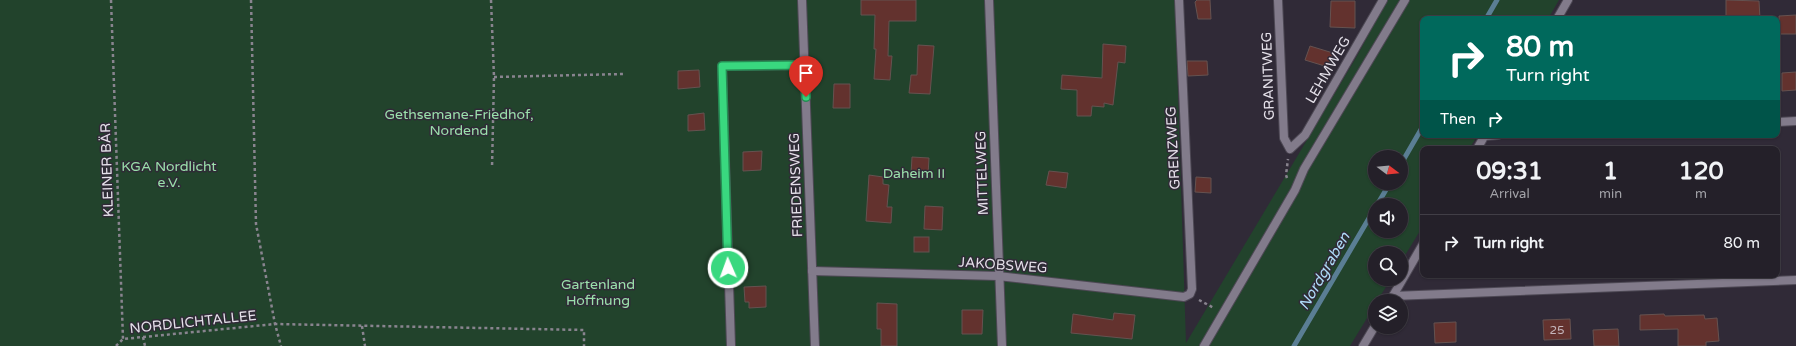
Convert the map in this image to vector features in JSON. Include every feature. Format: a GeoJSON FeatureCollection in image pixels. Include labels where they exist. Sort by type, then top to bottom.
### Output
{"type":"FeatureCollection","features":[{"type":"Feature","properties":{"kind":"lane","name":"FRIEDENSWEG"},"geometry":{"type":"LineString","coordinates":[[802,0],[814,346]]}},
{"type":"Feature","properties":{"kind":"lane","name":"MITTELWEG"},"geometry":{"type":"LineString","coordinates":[[989,0],[998,276],[1002,346]]}},
{"type":"Feature","properties":{"kind":"lane","name":"GRENZWEG"},"geometry":{"type":"LineString","coordinates":[[1179,0],[1192,289],[1190,294]]}},
{"type":"Feature","properties":{"kind":"lane","name":"GRANITWEG"},"geometry":{"type":"LineString","coordinates":[[1278,0],[1284,138],[1290,149]]}},
{"type":"Feature","properties":{"kind":"lane","name":"LEHMWEG"},"geometry":{"type":"LineString","coordinates":[[1290,149],[1305,135],[1384,0]]}},
{"type":"Feature","properties":{"kind":"lane"},"geometry":{"type":"LineString","coordinates":[[1204,346],[1225,313],[1295,190],[1304,169],[1405,0]]}},
{"type":"Feature","properties":{"kind":"lane"},"geometry":{"type":"LineString","coordinates":[[1559,16],[1568,0]]}},
{"type":"Feature","properties":{"kind":"lane"},"geometry":{"type":"LineString","coordinates":[[731,346],[722,66],[804,65]]}},
{"type":"Feature","properties":{"kind":"lane"},"geometry":{"type":"LineString","coordinates":[[1780,122],[1796,121]]}},
{"type":"Feature","properties":{"kind":"lane"},"geometry":{"type":"LineString","coordinates":[[1395,294],[1420,249]]}},
{"type":"Feature","properties":{"kind":"lane","name":"JAKOBSWEG"},"geometry":{"type":"LineString","coordinates":[[812,271],[998,276],[1184,297],[1190,294]]}},
{"type":"Feature","properties":{"kind":"lane"},"geometry":{"type":"LineString","coordinates":[[1408,298],[1796,280]]}},
{"type":"Feature","properties":{"kind":"lane"},"geometry":{"type":"LineString","coordinates":[[1363,346],[1370,334]]}},
{"type":"Feature","properties":{"kind":"path","name":"KLEINER BÄR"},"geometry":{"type":"LineString","coordinates":[[111,0],[123,339]]}},
{"type":"Feature","properties":{"kind":"path"},"geometry":{"type":"LineString","coordinates":[[251,0],[256,224],[275,324],[281,346]]}},
{"type":"Feature","properties":{"kind":"path"},"geometry":{"type":"LineString","coordinates":[[491,0],[494,77],[492,168]]}},
{"type":"Feature","properties":{"kind":"path"},"geometry":{"type":"LineString","coordinates":[[494,77],[623,74]]}},
{"type":"Feature","properties":{"kind":"path"},"geometry":{"type":"LineString","coordinates":[[1190,294],[1225,313]]}},
{"type":"Feature","properties":{"kind":"path","name":"NORDLICHTALLEE"},"geometry":{"type":"LineString","coordinates":[[116,346],[123,339],[275,324],[584,330],[584,346]]}},
{"type":"Feature","properties":{"kind":"path"},"geometry":{"type":"LineString","coordinates":[[362,326],[365,346]]}},
{"type":"Feature","properties":{"kind":"path"},"geometry":{"type":"LineString","coordinates":[[144,337],[145,346]]}},
{"type":"Feature","properties":{"kind":"green space"},"geometry":{"type":"Polygon","coordinates":[[[0,0],[1175,0],[1186,343],[1357,56],[1387,0],[1559,0],[1550,16],[1420,16],[1420,138],[1476,138],[1471,146],[1420,146],[1420,231],[1408,251],[1408,246],[1368,246],[1368,286],[1387,286],[1381,294],[1368,294],[1368,316],[1350,346],[0,346],[0,0]]]}},
{"type":"Feature","properties":{"kind":"building"},"geometry":{"type":"Polygon","coordinates":[[[861,0],[916,0],[916,21],[889,21],[888,56],[892,56],[890,80],[874,79],[876,49],[874,49],[875,15],[861,15],[861,0]]]}},
{"type":"Feature","properties":{"kind":"building"},"geometry":{"type":"Polygon","coordinates":[[[1197,0],[1210,0],[1211,19],[1198,19],[1195,2],[1197,0]]]}},
{"type":"Feature","properties":{"kind":"building"},"geometry":{"type":"Polygon","coordinates":[[[1726,0],[1759,1],[1760,16],[1726,16],[1726,0]]]}},
{"type":"Feature","properties":{"kind":"building"},"geometry":{"type":"Polygon","coordinates":[[[1331,1],[1355,1],[1355,28],[1330,27],[1331,1]]]}},
{"type":"Feature","properties":{"kind":"building"},"geometry":{"type":"Polygon","coordinates":[[[1796,15],[1796,34],[1780,34],[1779,16],[1796,15]]]}},
{"type":"Feature","properties":{"kind":"building"},"geometry":{"type":"Polygon","coordinates":[[[1103,44],[1126,46],[1125,63],[1118,62],[1113,105],[1104,103],[1104,107],[1092,106],[1091,116],[1077,116],[1077,90],[1061,89],[1062,75],[1102,78],[1103,44]]]}},
{"type":"Feature","properties":{"kind":"building"},"geometry":{"type":"Polygon","coordinates":[[[918,45],[934,46],[930,94],[909,93],[911,75],[917,75],[918,45]]]}},
{"type":"Feature","properties":{"kind":"building"},"geometry":{"type":"Polygon","coordinates":[[[1310,46],[1333,53],[1328,67],[1305,60],[1310,46]]]}},
{"type":"Feature","properties":{"kind":"building"},"geometry":{"type":"Polygon","coordinates":[[[1187,61],[1207,61],[1208,75],[1188,76],[1187,61]]]}},
{"type":"Feature","properties":{"kind":"building"},"geometry":{"type":"Polygon","coordinates":[[[699,70],[700,87],[678,89],[678,71],[699,70]]]}},
{"type":"Feature","properties":{"kind":"building"},"geometry":{"type":"Polygon","coordinates":[[[1796,72],[1796,90],[1782,91],[1782,73],[1796,72]]]}},
{"type":"Feature","properties":{"kind":"building"},"geometry":{"type":"Polygon","coordinates":[[[834,84],[850,84],[850,108],[833,108],[834,84]]]}},
{"type":"Feature","properties":{"kind":"building"},"geometry":{"type":"Polygon","coordinates":[[[704,113],[705,130],[688,131],[688,115],[704,113]]]}},
{"type":"Feature","properties":{"kind":"building"},"geometry":{"type":"Polygon","coordinates":[[[762,151],[761,170],[743,171],[743,152],[762,151]]]}},
{"type":"Feature","properties":{"kind":"building"},"geometry":{"type":"Polygon","coordinates":[[[912,157],[929,158],[928,175],[911,174],[912,157]]]}},
{"type":"Feature","properties":{"kind":"building"},"geometry":{"type":"Polygon","coordinates":[[[1049,171],[1068,173],[1066,188],[1046,185],[1049,171]]]}},
{"type":"Feature","properties":{"kind":"building"},"geometry":{"type":"Polygon","coordinates":[[[869,175],[883,177],[883,184],[889,185],[887,207],[892,207],[891,223],[866,221],[869,175]]]}},
{"type":"Feature","properties":{"kind":"building"},"geometry":{"type":"Polygon","coordinates":[[[1196,177],[1211,178],[1211,193],[1195,192],[1196,177]]]}},
{"type":"Feature","properties":{"kind":"building"},"geometry":{"type":"Polygon","coordinates":[[[925,206],[943,207],[942,230],[924,229],[925,206]]]}},
{"type":"Feature","properties":{"kind":"building"},"geometry":{"type":"Polygon","coordinates":[[[914,237],[929,237],[929,252],[914,252],[914,237]]]}},
{"type":"Feature","properties":{"kind":"building"},"geometry":{"type":"Polygon","coordinates":[[[766,286],[766,307],[749,308],[749,302],[745,302],[744,287],[766,286]]]}},
{"type":"Feature","properties":{"kind":"building"},"geometry":{"type":"Polygon","coordinates":[[[877,303],[897,304],[897,346],[881,346],[881,329],[877,329],[877,303]]]}},
{"type":"Feature","properties":{"kind":"building"},"geometry":{"type":"Polygon","coordinates":[[[962,310],[983,310],[982,334],[962,334],[962,310]]]}},
{"type":"Feature","properties":{"kind":"building"},"geometry":{"type":"Polygon","coordinates":[[[1114,313],[1135,315],[1132,339],[1071,333],[1073,314],[1113,320],[1114,313]]]}},
{"type":"Feature","properties":{"kind":"building"},"geometry":{"type":"Polygon","coordinates":[[[1664,314],[1665,316],[1704,315],[1705,319],[1717,318],[1719,341],[1706,342],[1706,346],[1678,346],[1678,329],[1640,330],[1640,315],[1664,314]]]}},
{"type":"Feature","properties":{"kind":"building"},"geometry":{"type":"Polygon","coordinates":[[[1570,319],[1571,339],[1544,340],[1543,320],[1570,319]]]}},
{"type":"Feature","properties":{"kind":"building"},"geometry":{"type":"Polygon","coordinates":[[[1456,322],[1456,342],[1435,343],[1434,323],[1456,322]]]}},
{"type":"Feature","properties":{"kind":"building"},"geometry":{"type":"Polygon","coordinates":[[[1618,329],[1619,346],[1594,346],[1593,330],[1618,329]]]}},
{"type":"Feature","properties":{"kind":"waterway","name":"Nordgraben"},"geometry":{"type":"LineString","coordinates":[[1488,16],[1497,0]]}},
{"type":"Feature","properties":{"kind":"waterway","name":"Nordgraben"},"geometry":{"type":"LineString","coordinates":[[1408,152],[1420,131]]}},
{"type":"Feature","properties":{"kind":"waterway","name":"Nordgraben"},"geometry":{"type":"LineString","coordinates":[[1381,198],[1386,190]]}},
{"type":"Feature","properties":{"kind":"waterway","name":"Nordgraben"},"geometry":{"type":"LineString","coordinates":[[1294,346],[1368,220]]}},
{"type":"Feature","properties":{"kind":"route"},"geometry":{"type":"LineString","coordinates":[[728,268],[722,66],[804,65],[806,97]]}},
{"type":"Feature","properties":{"kind":"park label","name":"Gethsemane-Friedhof, Nordend"},"geometry":{"type":"Point","coordinates":[459,122]}},
{"type":"Feature","properties":{"kind":"park label","name":"Daheim II"},"geometry":{"type":"Point","coordinates":[914,173]}},
{"type":"Feature","properties":{"kind":"park label","name":"KGA Nordlicht e.V."},"geometry":{"type":"Point","coordinates":[169,174]}},
{"type":"Feature","properties":{"kind":"park label","name":"Gartenland Hoffnung"},"geometry":{"type":"Point","coordinates":[598,292]}}]}
